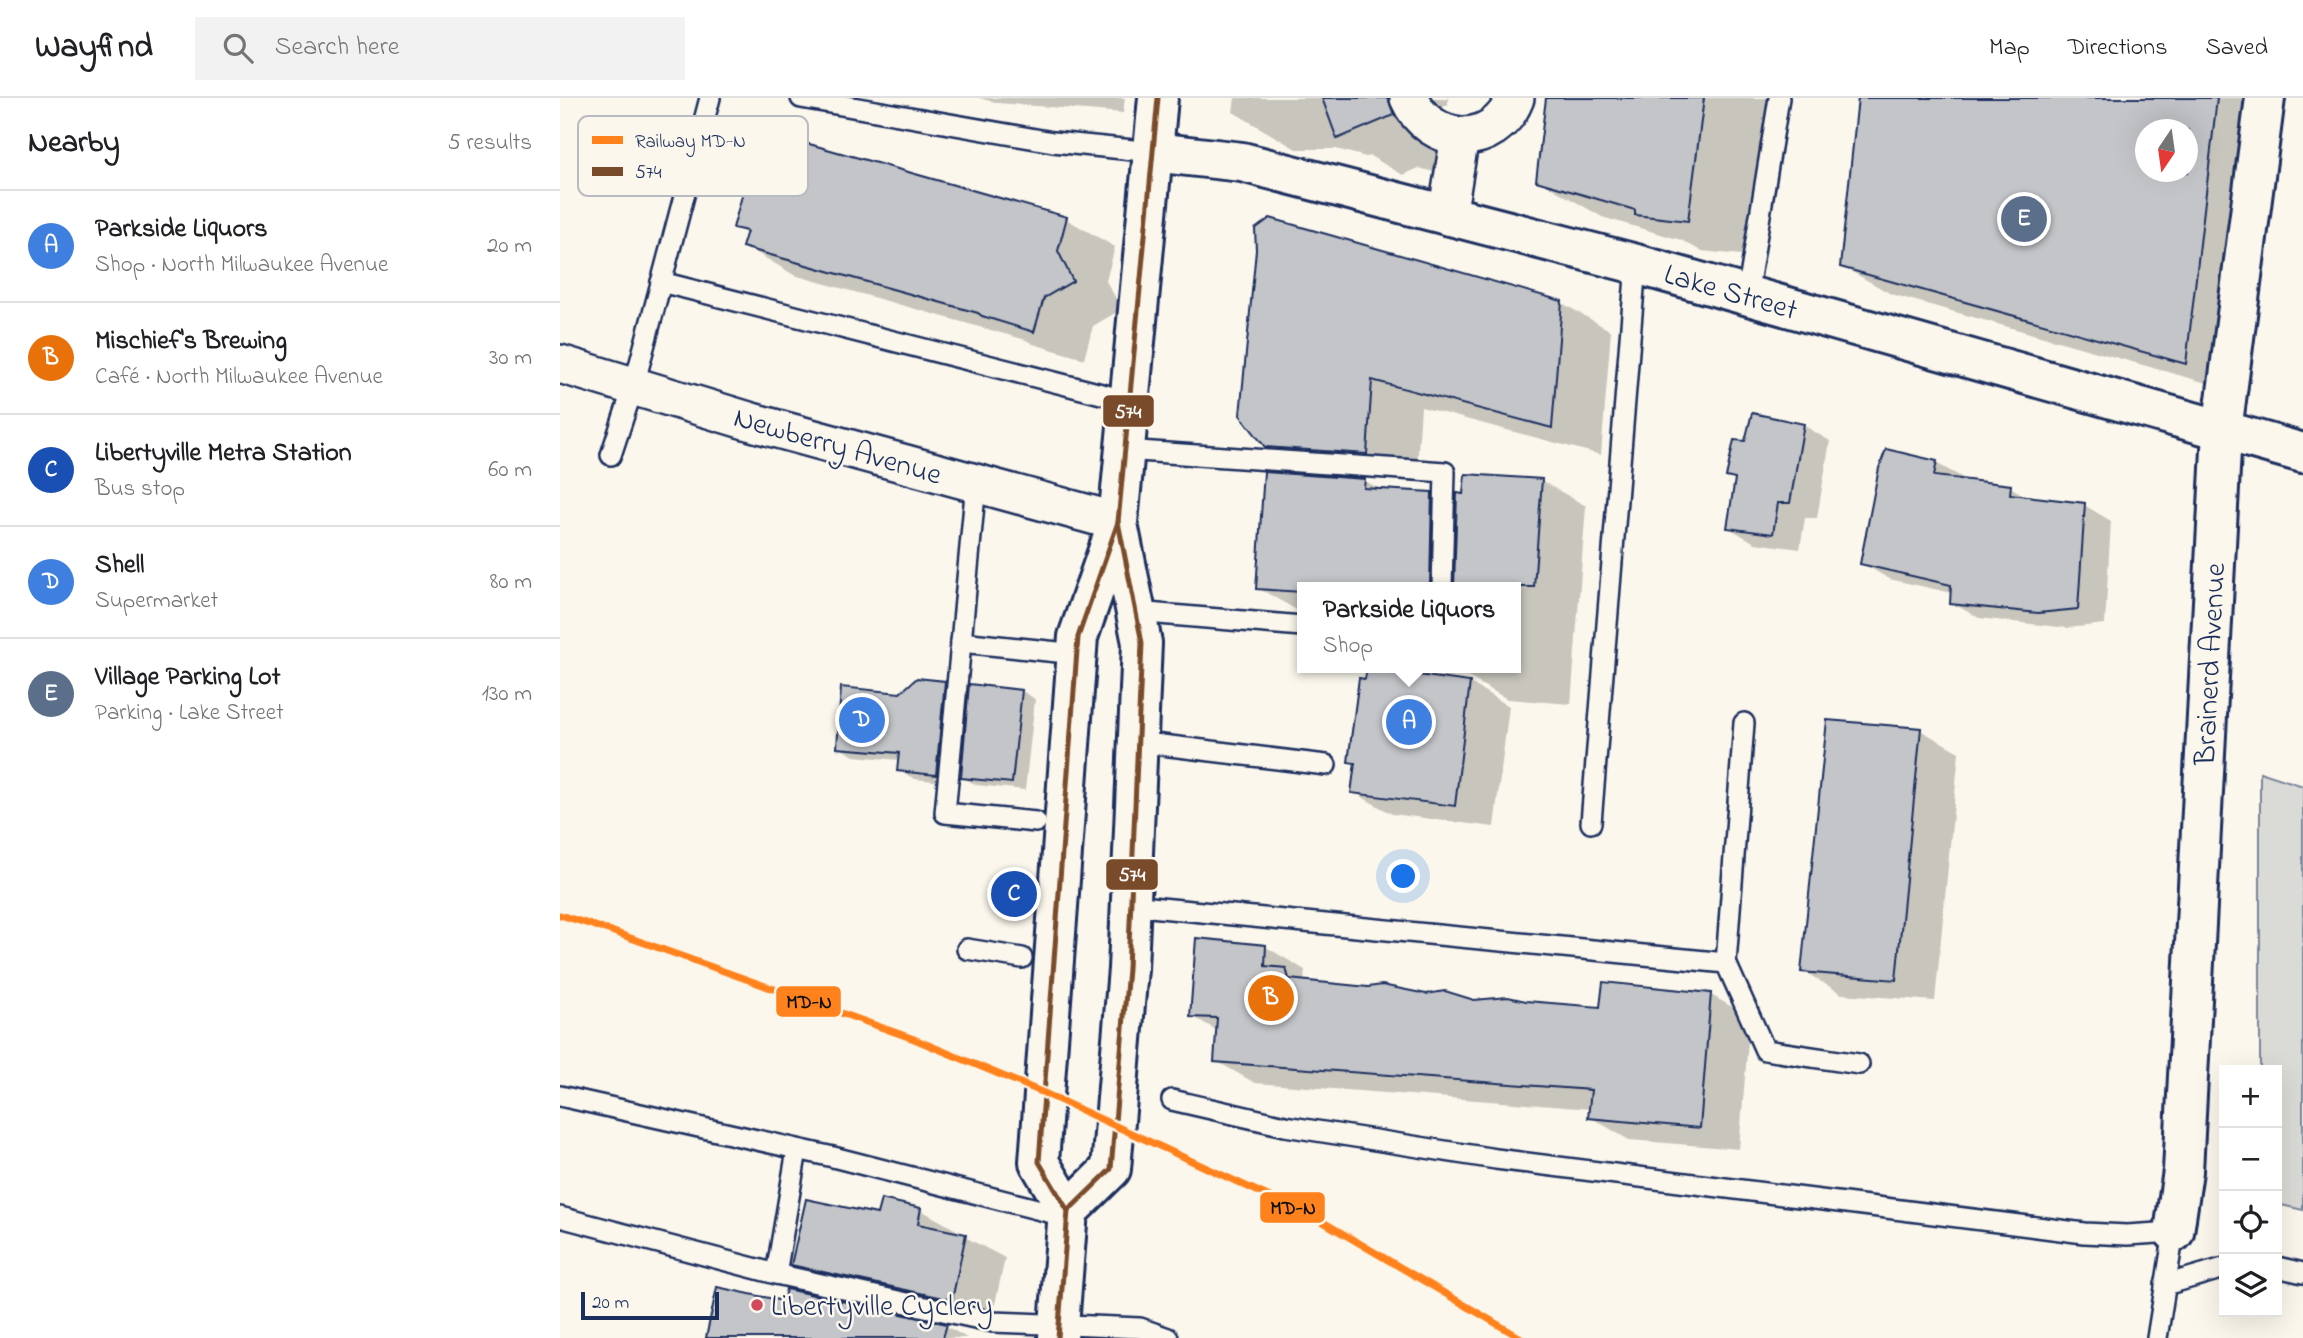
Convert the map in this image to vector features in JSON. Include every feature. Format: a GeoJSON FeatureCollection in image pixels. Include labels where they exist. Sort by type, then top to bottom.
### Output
{"type":"FeatureCollection","features":[{"type":"Feature","properties":{"kind":"street"},"geometry":{"type":"LineString","coordinates":[[1059,1331],[1068,1214],[1039,1162],[1078,637],[1118,522],[1158,98]]}},
{"type":"Feature","properties":{"kind":"street"},"geometry":{"type":"LineString","coordinates":[[1409,98],[1414,111],[1427,124],[1442,133],[1460,136],[1479,134],[1497,125],[1511,110],[1516,98]]}},
{"type":"Feature","properties":{"kind":"street","name":"Brainerd Avenue"},"geometry":{"type":"LineString","coordinates":[[2174,1232],[2183,1171],[2222,431],[2265,98]]}},
{"type":"Feature","properties":{"kind":"street"},"geometry":{"type":"LineString","coordinates":[[1447,216],[1460,136]]}},
{"type":"Feature","properties":{"kind":"street","name":"Lake Street"},"geometry":{"type":"LineString","coordinates":[[1153,152],[1242,162],[1636,264],[2303,453]]}},
{"type":"Feature","properties":{"kind":"street","name":"Newberry Avenue"},"geometry":{"type":"LineString","coordinates":[[560,364],[752,422],[1118,522]]}},
{"type":"Feature","properties":{"kind":"street"},"geometry":{"type":"LineString","coordinates":[[1068,1214],[1111,1169],[1125,1016],[1142,643],[1118,522]]}},
{"type":"Feature","properties":{"kind":"lane"},"geometry":{"type":"LineString","coordinates":[[705,116],[710,98]]}},
{"type":"Feature","properties":{"kind":"lane"},"geometry":{"type":"LineString","coordinates":[[801,98],[1053,142],[1153,152]]}},
{"type":"Feature","properties":{"kind":"lane"},"geometry":{"type":"LineString","coordinates":[[1747,296],[1779,98]]}},
{"type":"Feature","properties":{"kind":"lane"},"geometry":{"type":"LineString","coordinates":[[611,455],[634,385],[684,196]]}},
{"type":"Feature","properties":{"kind":"lane"},"geometry":{"type":"LineString","coordinates":[[1591,823],[1636,264]]}},
{"type":"Feature","properties":{"kind":"lane"},"geometry":{"type":"LineString","coordinates":[[661,282],[1129,401]]}},
{"type":"Feature","properties":{"kind":"lane"},"geometry":{"type":"LineString","coordinates":[[1124,450],[1445,472],[1441,582]]}},
{"type":"Feature","properties":{"kind":"lane"},"geometry":{"type":"LineString","coordinates":[[976,483],[945,813],[1036,822]]}},
{"type":"Feature","properties":{"kind":"lane"},"geometry":{"type":"LineString","coordinates":[[1135,612],[1297,626]]}},
{"type":"Feature","properties":{"kind":"lane"},"geometry":{"type":"LineString","coordinates":[[961,642],[1077,654]]}},
{"type":"Feature","properties":{"kind":"lane"},"geometry":{"type":"LineString","coordinates":[[1744,723],[1726,963],[1765,1050],[1859,1064]]}},
{"type":"Feature","properties":{"kind":"lane"},"geometry":{"type":"LineString","coordinates":[[1137,742],[1326,765]]}},
{"type":"Feature","properties":{"kind":"lane"},"geometry":{"type":"LineString","coordinates":[[1130,905],[1726,963]]}},
{"type":"Feature","properties":{"kind":"lane"},"geometry":{"type":"LineString","coordinates":[[967,949],[1022,958]]}},
{"type":"Feature","properties":{"kind":"lane"},"geometry":{"type":"LineString","coordinates":[[560,1096],[833,1157],[1068,1214]]}},
{"type":"Feature","properties":{"kind":"lane"},"geometry":{"type":"LineString","coordinates":[[1172,1100],[1285,1126],[1496,1159],[2084,1233],[2127,1235],[2174,1232],[2157,1338]]}},
{"type":"Feature","properties":{"kind":"lane"},"geometry":{"type":"LineString","coordinates":[[776,1273],[797,1150]]}},
{"type":"Feature","properties":{"kind":"lane"},"geometry":{"type":"LineString","coordinates":[[560,1217],[776,1273],[993,1322],[1059,1331],[1140,1328],[1168,1338]]}},
{"type":"Feature","properties":{"kind":"lane"},"geometry":{"type":"LineString","coordinates":[[2282,1268],[2303,1273]]}},
{"type":"Feature","properties":{"kind":"lane"},"geometry":{"type":"LineString","coordinates":[[2165,1285],[2219,1269]]}},
{"type":"Feature","properties":{"kind":"shaded area"},"geometry":{"type":"Polygon","coordinates":[[[2260,772],[2303,786],[2303,1210],[2282,1205],[2282,1065],[2260,1065],[2260,772]]]}},
{"type":"Feature","properties":{"kind":"building"},"geometry":{"type":"Polygon","coordinates":[[[1322,98],[1388,98],[1394,115],[1337,139],[1322,98]]]}},
{"type":"Feature","properties":{"kind":"building"},"geometry":{"type":"Polygon","coordinates":[[[1546,98],[1704,98],[1688,221],[1635,215],[1635,210],[1536,181],[1546,98]]]}},
{"type":"Feature","properties":{"kind":"building"},"geometry":{"type":"Polygon","coordinates":[[[1858,98],[2217,98],[2186,364],[1840,267],[1858,98]]]}},
{"type":"Feature","properties":{"kind":"building"},"geometry":{"type":"Polygon","coordinates":[[[808,144],[1067,217],[1058,251],[1073,281],[1044,298],[1034,332],[978,313],[742,247],[747,231],[733,228],[742,196],[808,196],[808,144]]]}},
{"type":"Feature","properties":{"kind":"building"},"geometry":{"type":"Polygon","coordinates":[[[1270,218],[1562,301],[1552,428],[1372,380],[1367,454],[1265,447],[1240,415],[1256,250],[1255,229],[1270,218]]]}},
{"type":"Feature","properties":{"kind":"building"},"geometry":{"type":"Polygon","coordinates":[[[1752,413],[1804,424],[1790,503],[1778,503],[1773,534],[1727,528],[1735,479],[1726,477],[1734,440],[1745,441],[1752,413]]]}},
{"type":"Feature","properties":{"kind":"building"},"geometry":{"type":"Polygon","coordinates":[[[1886,449],[1937,461],[1934,476],[2011,485],[2010,494],[2085,503],[2078,609],[2038,613],[1950,604],[1951,585],[1860,564],[1879,468],[1886,449]]]}},
{"type":"Feature","properties":{"kind":"building"},"geometry":{"type":"Polygon","coordinates":[[[1264,472],[1365,479],[1364,488],[1432,492],[1430,582],[1297,582],[1297,592],[1256,589],[1264,472]]]}},
{"type":"Feature","properties":{"kind":"building"},"geometry":{"type":"Polygon","coordinates":[[[1465,474],[1542,479],[1534,587],[1521,587],[1521,582],[1454,582],[1457,493],[1463,494],[1465,474]]]}},
{"type":"Feature","properties":{"kind":"building"},"geometry":{"type":"Polygon","coordinates":[[[1366,673],[1404,673],[1470,682],[1455,806],[1351,793],[1355,763],[1348,762],[1359,678],[1365,679],[1366,673]]]}},
{"type":"Feature","properties":{"kind":"building"},"geometry":{"type":"Polygon","coordinates":[[[917,678],[945,681],[936,775],[897,771],[899,753],[837,748],[841,687],[900,693],[917,678]]]}},
{"type":"Feature","properties":{"kind":"building"},"geometry":{"type":"Polygon","coordinates":[[[969,684],[1022,690],[1012,783],[961,778],[969,684]]]}},
{"type":"Feature","properties":{"kind":"building"},"geometry":{"type":"Polygon","coordinates":[[[1827,720],[1921,728],[1896,980],[1801,972],[1827,720]]]}},
{"type":"Feature","properties":{"kind":"building"},"geometry":{"type":"Polygon","coordinates":[[[1196,938],[1266,945],[1265,966],[1286,968],[1289,979],[1368,987],[1382,985],[1426,994],[1445,991],[1474,1000],[1508,997],[1600,1007],[1603,982],[1711,993],[1700,1128],[1588,1118],[1591,1090],[1214,1062],[1217,1018],[1190,1017],[1196,938]]]}},
{"type":"Feature","properties":{"kind":"building"},"geometry":{"type":"Polygon","coordinates":[[[806,1199],[877,1214],[881,1199],[921,1208],[918,1224],[966,1234],[952,1300],[791,1265],[806,1199]]]}},
{"type":"Feature","properties":{"kind":"building","name":"Libertyville Cyclery"},"geometry":{"type":"Polygon","coordinates":[[[717,1287],[783,1301],[786,1289],[947,1324],[943,1338],[706,1338],[717,1287]]]}},
{"type":"Feature","properties":{"kind":"rail line","name":"MD-N"},"geometry":{"type":"LineString","coordinates":[[560,915],[914,1039],[1044,1093],[1318,1219],[1521,1338]]}},
{"type":"Feature","properties":{"kind":"transit line","name":"574"},"geometry":{"type":"LineString","coordinates":[[1058,1338],[1068,1211],[1039,1162],[1078,637],[1118,522],[1158,98]]}},
{"type":"Feature","properties":{"kind":"transit line","name":"574"},"geometry":{"type":"LineString","coordinates":[[1068,1211],[1111,1169],[1128,969],[1142,643],[1118,522]]}},
{"type":"Feature","properties":{"kind":"place","name":"Village Parking Lot"},"geometry":{"type":"Point","coordinates":[2024,219]}},
{"type":"Feature","properties":{"kind":"place","name":"Shell"},"geometry":{"type":"Point","coordinates":[862,720]}},
{"type":"Feature","properties":{"kind":"place","name":"Parkside Liquors"},"geometry":{"type":"Point","coordinates":[1409,722]}},
{"type":"Feature","properties":{"kind":"place","name":"Libertyville Metra Station"},"geometry":{"type":"Point","coordinates":[1014,894]}},
{"type":"Feature","properties":{"kind":"place","name":"Mischief's Brewing"},"geometry":{"type":"Point","coordinates":[1271,998]}},
{"type":"Feature","properties":{"kind":"place","name":"Libertyville Cyclery"},"geometry":{"type":"Point","coordinates":[757,1305]}}]}
